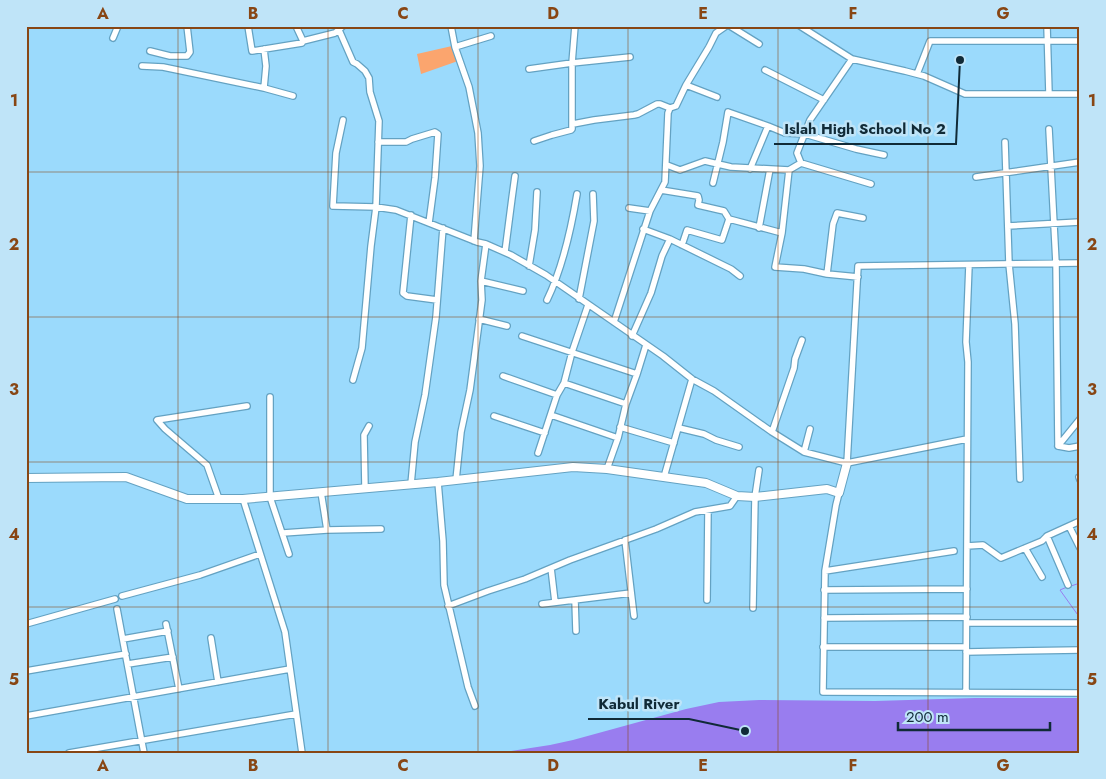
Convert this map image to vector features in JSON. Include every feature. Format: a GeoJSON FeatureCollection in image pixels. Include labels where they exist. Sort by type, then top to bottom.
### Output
{"type":"FeatureCollection","features":[{"type":"Feature","properties":{"kind":"street"},"geometry":{"type":"LineString","coordinates":[[113,38],[118,26]]}},
{"type":"Feature","properties":{"kind":"street"},"geometry":{"type":"LineString","coordinates":[[150,51],[170,56],[187,56],[190,52],[186,26]]}},
{"type":"Feature","properties":{"kind":"street"},"geometry":{"type":"LineString","coordinates":[[248,26],[252,51],[302,43],[303,41],[335,33],[341,28],[353,62],[365,71],[369,78],[370,92],[379,121],[376,207],[362,348],[353,380]]}},
{"type":"Feature","properties":{"kind":"street"},"geometry":{"type":"LineString","coordinates":[[296,26],[303,41]]}},
{"type":"Feature","properties":{"kind":"street"},"geometry":{"type":"LineString","coordinates":[[451,26],[454,47],[470,87],[478,133],[480,166],[474,240]]}},
{"type":"Feature","properties":{"kind":"street"},"geometry":{"type":"LineString","coordinates":[[534,141],[552,134],[572,130],[572,63],[575,26]]}},
{"type":"Feature","properties":{"kind":"street"},"geometry":{"type":"LineString","coordinates":[[573,124],[634,115],[657,104],[670,108],[676,106],[716,33],[728,26],[759,44]]}},
{"type":"Feature","properties":{"kind":"street"},"geometry":{"type":"LineString","coordinates":[[800,26],[852,59],[905,70],[964,94],[1080,94]]}},
{"type":"Feature","properties":{"kind":"street"},"geometry":{"type":"LineString","coordinates":[[1047,26],[1049,94]]}},
{"type":"Feature","properties":{"kind":"street"},"geometry":{"type":"LineString","coordinates":[[454,47],[491,36]]}},
{"type":"Feature","properties":{"kind":"street"},"geometry":{"type":"LineString","coordinates":[[917,74],[930,41],[1080,40]]}},
{"type":"Feature","properties":{"kind":"street"},"geometry":{"type":"LineString","coordinates":[[264,50],[266,66],[264,88]]}},
{"type":"Feature","properties":{"kind":"street"},"geometry":{"type":"LineString","coordinates":[[529,69],[630,58]]}},
{"type":"Feature","properties":{"kind":"street"},"geometry":{"type":"LineString","coordinates":[[801,163],[797,153],[810,120],[852,59]]}},
{"type":"Feature","properties":{"kind":"street"},"geometry":{"type":"LineString","coordinates":[[142,66],[163,67],[294,96]]}},
{"type":"Feature","properties":{"kind":"street"},"geometry":{"type":"LineString","coordinates":[[766,70],[824,100]]}},
{"type":"Feature","properties":{"kind":"street"},"geometry":{"type":"LineString","coordinates":[[686,85],[717,97]]}},
{"type":"Feature","properties":{"kind":"street"},"geometry":{"type":"LineString","coordinates":[[614,322],[643,230],[650,211],[665,182],[668,113],[670,108]]}},
{"type":"Feature","properties":{"kind":"street"},"geometry":{"type":"LineString","coordinates":[[713,183],[724,142],[728,112],[785,133],[805,134],[856,149],[884,154]]}},
{"type":"Feature","properties":{"kind":"street"},"geometry":{"type":"LineString","coordinates":[[344,120],[336,152],[333,206],[376,207],[396,210],[511,255],[546,275],[663,356],[692,379],[714,391],[804,452],[847,462],[967,439]]}},
{"type":"Feature","properties":{"kind":"street"},"geometry":{"type":"LineString","coordinates":[[750,169],[768,126]]}},
{"type":"Feature","properties":{"kind":"street"},"geometry":{"type":"LineString","coordinates":[[1049,129],[1056,263],[1058,446]]}},
{"type":"Feature","properties":{"kind":"street"},"geometry":{"type":"LineString","coordinates":[[378,142],[406,142],[412,138],[435,132],[438,134],[429,223]]}},
{"type":"Feature","properties":{"kind":"street"},"geometry":{"type":"LineString","coordinates":[[1005,142],[1009,264],[1015,324],[1020,479]]}},
{"type":"Feature","properties":{"kind":"street"},"geometry":{"type":"LineString","coordinates":[[666,165],[680,170],[705,161],[731,168],[789,170],[801,163],[871,184]]}},
{"type":"Feature","properties":{"kind":"street"},"geometry":{"type":"LineString","coordinates":[[976,177],[1080,162]]}},
{"type":"Feature","properties":{"kind":"street"},"geometry":{"type":"LineString","coordinates":[[759,228],[770,169]]}},
{"type":"Feature","properties":{"kind":"street"},"geometry":{"type":"LineString","coordinates":[[789,170],[782,233],[775,267],[858,277]]}},
{"type":"Feature","properties":{"kind":"street"},"geometry":{"type":"LineString","coordinates":[[505,252],[516,176]]}},
{"type":"Feature","properties":{"kind":"street"},"geometry":{"type":"LineString","coordinates":[[661,190],[698,196],[698,205],[724,211],[728,219],[722,240],[687,230],[682,245]]}},
{"type":"Feature","properties":{"kind":"street"},"geometry":{"type":"LineString","coordinates":[[529,266],[535,230],[538,192]]}},
{"type":"Feature","properties":{"kind":"street"},"geometry":{"type":"LineString","coordinates":[[547,300],[555,282],[572,224],[577,194]]}},
{"type":"Feature","properties":{"kind":"street"},"geometry":{"type":"LineString","coordinates":[[579,298],[594,222],[593,194]]}},
{"type":"Feature","properties":{"kind":"street"},"geometry":{"type":"LineString","coordinates":[[629,208],[650,211]]}},
{"type":"Feature","properties":{"kind":"street"},"geometry":{"type":"LineString","coordinates":[[827,274],[833,224],[837,213],[863,218]]}},
{"type":"Feature","properties":{"kind":"street"},"geometry":{"type":"LineString","coordinates":[[411,215],[403,293],[406,296],[437,300]]}},
{"type":"Feature","properties":{"kind":"street"},"geometry":{"type":"LineString","coordinates":[[728,219],[782,233]]}},
{"type":"Feature","properties":{"kind":"street"},"geometry":{"type":"LineString","coordinates":[[1008,226],[1080,222]]}},
{"type":"Feature","properties":{"kind":"street"},"geometry":{"type":"LineString","coordinates":[[410,484],[415,442],[436,318],[443,228]]}},
{"type":"Feature","properties":{"kind":"street"},"geometry":{"type":"LineString","coordinates":[[643,230],[670,239],[731,269],[740,276]]}},
{"type":"Feature","properties":{"kind":"street"},"geometry":{"type":"LineString","coordinates":[[632,336],[651,293],[662,256],[670,239]]}},
{"type":"Feature","properties":{"kind":"street"},"geometry":{"type":"LineString","coordinates":[[456,480],[461,432],[470,390],[480,318],[482,300],[481,281],[486,244]]}},
{"type":"Feature","properties":{"kind":"street"},"geometry":{"type":"LineString","coordinates":[[1080,263],[858,266],[847,462],[836,505],[825,571],[823,647],[823,692],[1080,693]]}},
{"type":"Feature","properties":{"kind":"street"},"geometry":{"type":"LineString","coordinates":[[966,692],[968,362],[966,342],[968,265]]}},
{"type":"Feature","properties":{"kind":"street"},"geometry":{"type":"LineString","coordinates":[[481,281],[523,291]]}},
{"type":"Feature","properties":{"kind":"street"},"geometry":{"type":"LineString","coordinates":[[538,453],[557,395],[564,383],[588,305]]}},
{"type":"Feature","properties":{"kind":"street"},"geometry":{"type":"LineString","coordinates":[[480,318],[507,326]]}},
{"type":"Feature","properties":{"kind":"street"},"geometry":{"type":"LineString","coordinates":[[522,336],[637,374]]}},
{"type":"Feature","properties":{"kind":"street"},"geometry":{"type":"LineString","coordinates":[[772,432],[802,340]]}},
{"type":"Feature","properties":{"kind":"street"},"geometry":{"type":"LineString","coordinates":[[607,469],[618,438],[626,404],[646,346]]}},
{"type":"Feature","properties":{"kind":"street"},"geometry":{"type":"LineString","coordinates":[[503,376],[557,395]]}},
{"type":"Feature","properties":{"kind":"street"},"geometry":{"type":"LineString","coordinates":[[664,477],[692,379]]}},
{"type":"Feature","properties":{"kind":"street"},"geometry":{"type":"LineString","coordinates":[[564,383],[626,404]]}},
{"type":"Feature","properties":{"kind":"street"},"geometry":{"type":"LineString","coordinates":[[270,397],[270,497],[289,554]]}},
{"type":"Feature","properties":{"kind":"street"},"geometry":{"type":"LineString","coordinates":[[219,499],[207,465],[157,420],[248,406]]}},
{"type":"Feature","properties":{"kind":"street"},"geometry":{"type":"LineString","coordinates":[[551,415],[618,438]]}},
{"type":"Feature","properties":{"kind":"street"},"geometry":{"type":"LineString","coordinates":[[494,416],[544,433]]}},
{"type":"Feature","properties":{"kind":"street"},"geometry":{"type":"LineString","coordinates":[[1058,446],[1080,419]]}},
{"type":"Feature","properties":{"kind":"street"},"geometry":{"type":"LineString","coordinates":[[365,488],[364,435],[369,426]]}},
{"type":"Feature","properties":{"kind":"street"},"geometry":{"type":"LineString","coordinates":[[620,427],[674,443]]}},
{"type":"Feature","properties":{"kind":"street"},"geometry":{"type":"LineString","coordinates":[[679,428],[704,434],[739,448]]}},
{"type":"Feature","properties":{"kind":"street"},"geometry":{"type":"LineString","coordinates":[[804,452],[810,429]]}},
{"type":"Feature","properties":{"kind":"street"},"geometry":{"type":"LineString","coordinates":[[1058,446],[1068,448],[1080,446]]}},
{"type":"Feature","properties":{"kind":"street"},"geometry":{"type":"LineString","coordinates":[[26,478],[126,476],[187,499],[243,499],[438,482],[573,467],[607,469],[706,483],[737,496],[755,497],[827,489],[839,493]]}},
{"type":"Feature","properties":{"kind":"street"},"geometry":{"type":"LineString","coordinates":[[752,608],[755,497],[759,470]]}},
{"type":"Feature","properties":{"kind":"street"},"geometry":{"type":"LineString","coordinates":[[438,482],[444,585],[468,687],[475,706]]}},
{"type":"Feature","properties":{"kind":"street"},"geometry":{"type":"LineString","coordinates":[[321,492],[327,530]]}},
{"type":"Feature","properties":{"kind":"street"},"geometry":{"type":"LineString","coordinates":[[448,606],[656,529],[695,512],[730,506],[737,496]]}},
{"type":"Feature","properties":{"kind":"street"},"geometry":{"type":"LineString","coordinates":[[243,499],[285,632],[302,753]]}},
{"type":"Feature","properties":{"kind":"street"},"geometry":{"type":"LineString","coordinates":[[707,600],[708,510]]}},
{"type":"Feature","properties":{"kind":"street"},"geometry":{"type":"LineString","coordinates":[[967,546],[983,545],[1001,558],[1042,541],[1047,536],[1080,521]]}},
{"type":"Feature","properties":{"kind":"street"},"geometry":{"type":"LineString","coordinates":[[1069,526],[1080,548]]}},
{"type":"Feature","properties":{"kind":"street"},"geometry":{"type":"LineString","coordinates":[[283,533],[381,529]]}},
{"type":"Feature","properties":{"kind":"street"},"geometry":{"type":"LineString","coordinates":[[1047,536],[1068,585]]}},
{"type":"Feature","properties":{"kind":"street"},"geometry":{"type":"LineString","coordinates":[[625,540],[634,616]]}},
{"type":"Feature","properties":{"kind":"street"},"geometry":{"type":"LineString","coordinates":[[1025,548],[1042,577]]}},
{"type":"Feature","properties":{"kind":"street"},"geometry":{"type":"LineString","coordinates":[[825,571],[954,551]]}},
{"type":"Feature","properties":{"kind":"street"},"geometry":{"type":"LineString","coordinates":[[122,596],[200,575],[260,554]]}},
{"type":"Feature","properties":{"kind":"street"},"geometry":{"type":"LineString","coordinates":[[551,568],[555,602]]}},
{"type":"Feature","properties":{"kind":"street"},"geometry":{"type":"LineString","coordinates":[[824,590],[967,589]]}},
{"type":"Feature","properties":{"kind":"street"},"geometry":{"type":"LineString","coordinates":[[542,604],[631,593]]}},
{"type":"Feature","properties":{"kind":"street"},"geometry":{"type":"LineString","coordinates":[[26,624],[115,599]]}},
{"type":"Feature","properties":{"kind":"street"},"geometry":{"type":"LineString","coordinates":[[575,600],[576,631]]}},
{"type":"Feature","properties":{"kind":"street"},"geometry":{"type":"LineString","coordinates":[[117,609],[144,753]]}},
{"type":"Feature","properties":{"kind":"street"},"geometry":{"type":"LineString","coordinates":[[824,618],[1078,623]]}},
{"type":"Feature","properties":{"kind":"street"},"geometry":{"type":"LineString","coordinates":[[166,624],[178,689]]}},
{"type":"Feature","properties":{"kind":"street"},"geometry":{"type":"LineString","coordinates":[[123,639],[168,631]]}},
{"type":"Feature","properties":{"kind":"street"},"geometry":{"type":"LineString","coordinates":[[211,638],[218,682]]}},
{"type":"Feature","properties":{"kind":"street"},"geometry":{"type":"LineString","coordinates":[[823,647],[1080,650]]}},
{"type":"Feature","properties":{"kind":"street"},"geometry":{"type":"LineString","coordinates":[[26,672],[126,654]]}},
{"type":"Feature","properties":{"kind":"street"},"geometry":{"type":"LineString","coordinates":[[128,664],[173,657]]}},
{"type":"Feature","properties":{"kind":"street"},"geometry":{"type":"LineString","coordinates":[[26,716],[290,669]]}},
{"type":"Feature","properties":{"kind":"street"},"geometry":{"type":"LineString","coordinates":[[69,753],[296,714]]}},
{"type":"Feature","properties":{"kind":"shaded area"},"geometry":{"type":"Polygon","coordinates":[[[452,46],[458,61],[421,74],[417,54],[452,46]]]}},
{"type":"Feature","properties":{"kind":"shaded area"},"geometry":{"type":"Polygon","coordinates":[[[1080,698],[1080,753],[499,753],[573,740],[686,709],[719,702],[1080,698]]]}},
{"type":"Feature","properties":{"kind":"waterway"},"geometry":{"type":"LineString","coordinates":[[1071,586],[1080,583]]}},
{"type":"Feature","properties":{"kind":"waterway"},"geometry":{"type":"LineString","coordinates":[[1067,587],[1060,590],[1080,618]]}},
{"type":"Feature","properties":{"kind":"place","name":"Islah High School No 2"},"geometry":{"type":"Point","coordinates":[960,60]}},
{"type":"Feature","properties":{"kind":"place","name":"Kabul River"},"geometry":{"type":"Point","coordinates":[745,731]}}]}
